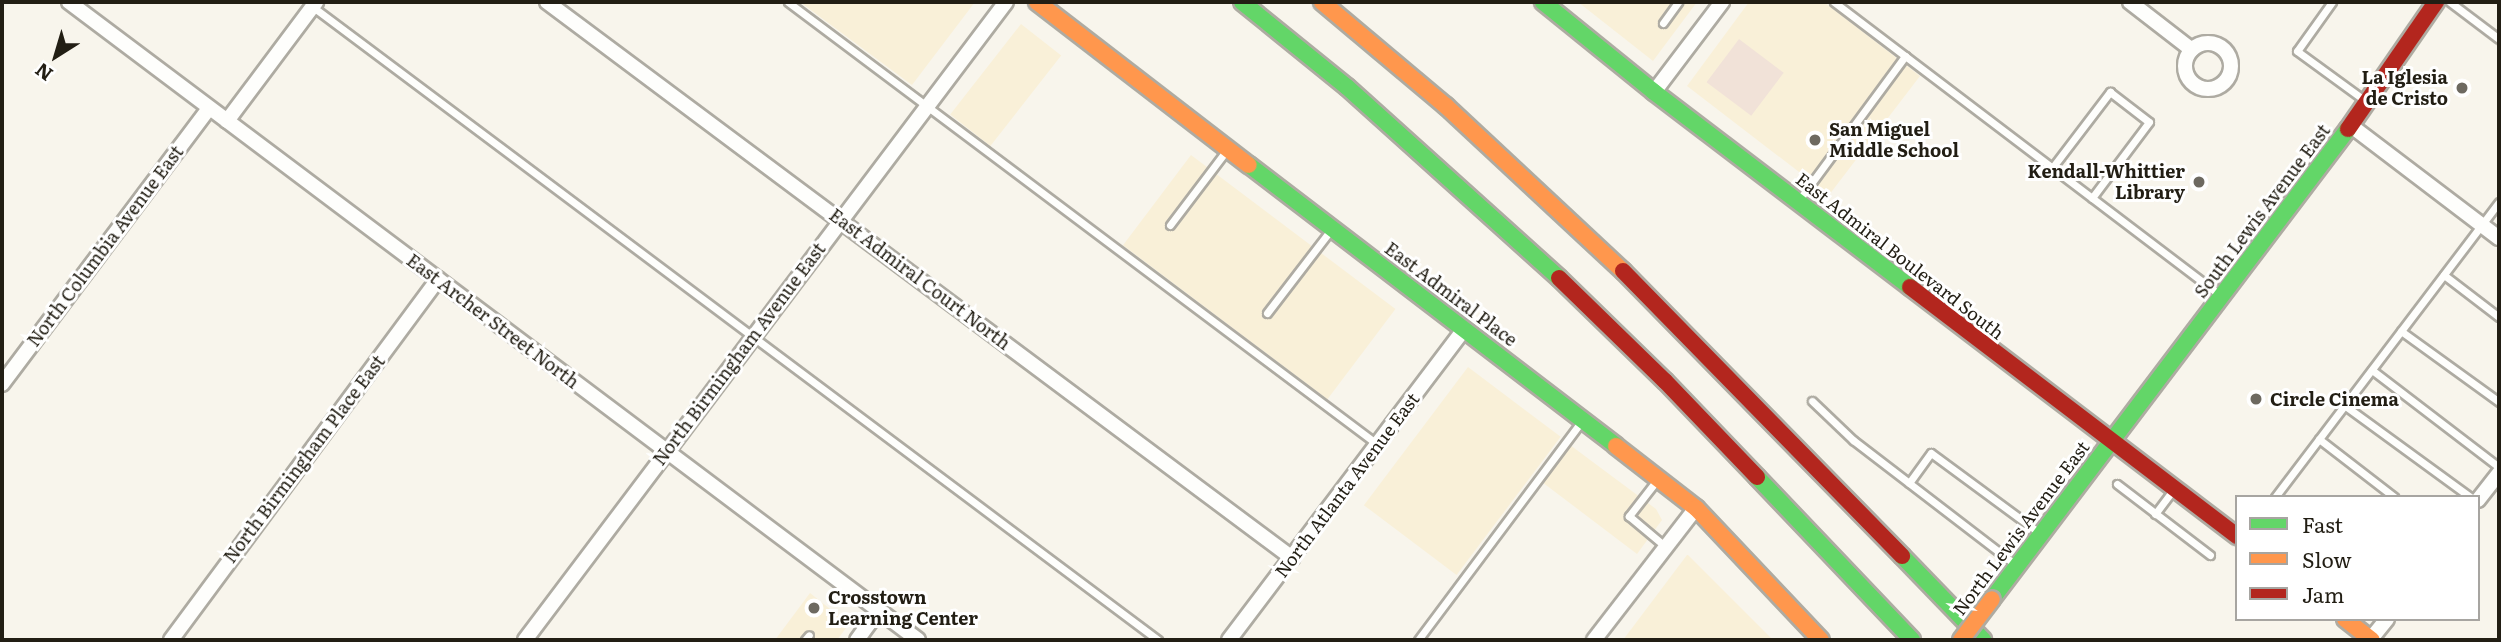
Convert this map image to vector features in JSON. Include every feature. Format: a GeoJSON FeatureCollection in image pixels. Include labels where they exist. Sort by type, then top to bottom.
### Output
{"type":"FeatureCollection","features":[{"type":"Feature","properties":{"kind":"main road","name":"East Admiral Place"},"geometry":{"type":"LineString","coordinates":[[1037,2],[1696,508],[1821,640]]}},
{"type":"Feature","properties":{"kind":"main road"},"geometry":{"type":"LineString","coordinates":[[1242,2],[1366,104],[1553,272],[1665,381],[1912,640]]}},
{"type":"Feature","properties":{"kind":"main road"},"geometry":{"type":"LineString","coordinates":[[1322,2],[1446,106],[1642,289],[1983,640]]}},
{"type":"Feature","properties":{"kind":"main road","name":"East Admiral Boulevard South"},"geometry":{"type":"LineString","coordinates":[[1543,2],[1654,92],[2235,534]]}},
{"type":"Feature","properties":{"kind":"main road","name":"South Lewis Avenue East"},"geometry":{"type":"LineString","coordinates":[[2113,440],[2368,103],[2436,2]]}},
{"type":"Feature","properties":{"kind":"main road","name":"North Lewis Avenue East"},"geometry":{"type":"LineString","coordinates":[[1961,640],[2113,440]]}},
{"type":"Feature","properties":{"kind":"main road"},"geometry":{"type":"LineString","coordinates":[[2347,621],[2371,640]]}},
{"type":"Feature","properties":{"kind":"street","name":"East Archer Street North"},"geometry":{"type":"LineString","coordinates":[[69,2],[918,640]]}},
{"type":"Feature","properties":{"kind":"street","name":"East Admiral Court North"},"geometry":{"type":"LineString","coordinates":[[547,2],[1292,558]]}},
{"type":"Feature","properties":{"kind":"street","name":"North Birmingham Avenue East"},"geometry":{"type":"LineString","coordinates":[[526,640],[1006,2]]}},
{"type":"Feature","properties":{"kind":"street"},"geometry":{"type":"LineString","coordinates":[[1654,92],[1722,2]]}},
{"type":"Feature","properties":{"kind":"street"},"geometry":{"type":"LineString","coordinates":[[2130,2],[2192,50]]}},
{"type":"Feature","properties":{"kind":"street"},"geometry":{"type":"LineString","coordinates":[[227,121],[314,4]]}},
{"type":"Feature","properties":{"kind":"street","name":"North Columbia Avenue East"},"geometry":{"type":"LineString","coordinates":[[2,384],[209,107]]}},
{"type":"Feature","properties":{"kind":"street"},"geometry":{"type":"LineString","coordinates":[[2350,125],[2499,239]]}},
{"type":"Feature","properties":{"kind":"street","name":"North Birmingham Place East"},"geometry":{"type":"LineString","coordinates":[[171,640],[438,279]]}},
{"type":"Feature","properties":{"kind":"street","name":"North Atlanta Avenue East"},"geometry":{"type":"LineString","coordinates":[[1229,640],[1464,329]]}},
{"type":"Feature","properties":{"kind":"street"},"geometry":{"type":"LineString","coordinates":[[2480,497],[2499,470]]}},
{"type":"Feature","properties":{"kind":"street"},"geometry":{"type":"LineString","coordinates":[[1594,640],[1696,508]]}},
{"type":"Feature","properties":{"kind":"street"},"geometry":{"type":"LineString","coordinates":[[857,640],[879,610]]}},
{"type":"Feature","properties":{"kind":"street"},"geometry":{"type":"LineString","coordinates":[[2371,640],[2385,621]]}},
{"type":"Feature","properties":{"kind":"lane"},"geometry":{"type":"LineString","coordinates":[[788,2],[1377,444]]}},
{"type":"Feature","properties":{"kind":"lane"},"geometry":{"type":"LineString","coordinates":[[1663,23],[1678,2]]}},
{"type":"Feature","properties":{"kind":"lane"},"geometry":{"type":"LineString","coordinates":[[1834,2],[2221,297]]}},
{"type":"Feature","properties":{"kind":"lane"},"geometry":{"type":"LineString","coordinates":[[2332,2],[2297,51],[2368,103]]}},
{"type":"Feature","properties":{"kind":"lane"},"geometry":{"type":"LineString","coordinates":[[2450,2],[2499,39]]}},
{"type":"Feature","properties":{"kind":"lane"},"geometry":{"type":"LineString","coordinates":[[314,4],[1158,640]]}},
{"type":"Feature","properties":{"kind":"lane"},"geometry":{"type":"LineString","coordinates":[[1799,201],[1905,55]]}},
{"type":"Feature","properties":{"kind":"lane"},"geometry":{"type":"LineString","coordinates":[[2052,168],[2110,92],[2120,99],[2149,122],[2092,198]]}},
{"type":"Feature","properties":{"kind":"lane"},"geometry":{"type":"LineString","coordinates":[[1170,225],[1228,148]]}},
{"type":"Feature","properties":{"kind":"lane"},"geometry":{"type":"LineString","coordinates":[[2277,495],[2499,202]]}},
{"type":"Feature","properties":{"kind":"lane"},"geometry":{"type":"LineString","coordinates":[[1267,313],[1332,228]]}},
{"type":"Feature","properties":{"kind":"lane"},"geometry":{"type":"LineString","coordinates":[[2444,275],[2499,317]]}},
{"type":"Feature","properties":{"kind":"lane"},"geometry":{"type":"LineString","coordinates":[[2402,331],[2499,402]]}},
{"type":"Feature","properties":{"kind":"lane"},"geometry":{"type":"LineString","coordinates":[[2372,370],[2499,470]]}},
{"type":"Feature","properties":{"kind":"lane"},"geometry":{"type":"LineString","coordinates":[[1812,401],[1853,440],[2017,566]]}},
{"type":"Feature","properties":{"kind":"lane"},"geometry":{"type":"LineString","coordinates":[[2344,405],[2467,495]]}},
{"type":"Feature","properties":{"kind":"lane"},"geometry":{"type":"LineString","coordinates":[[1418,640],[1583,419]]}},
{"type":"Feature","properties":{"kind":"lane"},"geometry":{"type":"LineString","coordinates":[[2319,439],[2391,495]]}},
{"type":"Feature","properties":{"kind":"lane"},"geometry":{"type":"LineString","coordinates":[[1909,482],[1931,453],[2041,534]]}},
{"type":"Feature","properties":{"kind":"lane"},"geometry":{"type":"LineString","coordinates":[[1659,478],[1629,516],[1666,547]]}},
{"type":"Feature","properties":{"kind":"lane"},"geometry":{"type":"LineString","coordinates":[[2117,484],[2210,555]]}},
{"type":"Feature","properties":{"kind":"lane"},"geometry":{"type":"LineString","coordinates":[[2155,514],[2175,488]]}},
{"type":"Feature","properties":{"kind":"shaded area"},"geometry":{"type":"Polygon","coordinates":[[[800,2],[975,2],[912,85],[800,2]]]}},
{"type":"Feature","properties":{"kind":"shaded area"},"geometry":{"type":"Polygon","coordinates":[[[1578,2],[1697,2],[1653,61],[1578,2]]]}},
{"type":"Feature","properties":{"kind":"shaded area","name":"San Miguel Middle School"},"geometry":{"type":"Polygon","coordinates":[[[1749,2],[1824,2],[1920,76],[1829,195],[1687,86],[1749,2]]]}},
{"type":"Feature","properties":{"kind":"shaded area"},"geometry":{"type":"Polygon","coordinates":[[[1021,24],[1061,55],[990,146],[950,115],[1021,24]]]}},
{"type":"Feature","properties":{"kind":"shaded area"},"geometry":{"type":"Polygon","coordinates":[[[1739,39],[1784,73],[1751,116],[1707,82],[1739,39]]]}},
{"type":"Feature","properties":{"kind":"shaded area"},"geometry":{"type":"Polygon","coordinates":[[[1191,155],[1395,309],[1327,399],[1123,245],[1191,155]]]}},
{"type":"Feature","properties":{"kind":"shaded area"},"geometry":{"type":"Polygon","coordinates":[[[1468,367],[1561,437],[1457,575],[1364,505],[1468,367]]]}},
{"type":"Feature","properties":{"kind":"shaded area"},"geometry":{"type":"Polygon","coordinates":[[[1570,445],[1656,509],[1662,520],[1637,554],[1542,482],[1570,445]]]}},
{"type":"Feature","properties":{"kind":"shaded area"},"geometry":{"type":"Polygon","coordinates":[[[1688,555],[1773,640],[1623,640],[1688,555]]]}},
{"type":"Feature","properties":{"kind":"shaded area","name":"Crosstown Learning Center"},"geometry":{"type":"Polygon","coordinates":[[[810,593],[849,624],[837,640],[775,640],[810,593]]]}},
{"type":"Feature","properties":{"kind":"traffic: fast"},"geometry":{"type":"LineString","coordinates":[[1242,2],[1347,87],[1559,278]]}},
{"type":"Feature","properties":{"kind":"traffic: fast"},"geometry":{"type":"LineString","coordinates":[[1543,2],[1654,92],[1910,287]]}},
{"type":"Feature","properties":{"kind":"traffic: fast"},"geometry":{"type":"LineString","coordinates":[[1992,599],[2348,129]]}},
{"type":"Feature","properties":{"kind":"traffic: fast"},"geometry":{"type":"LineString","coordinates":[[1249,165],[1616,446]]}},
{"type":"Feature","properties":{"kind":"traffic: fast"},"geometry":{"type":"LineString","coordinates":[[1757,477],[1912,640]]}},
{"type":"Feature","properties":{"kind":"traffic: fast"},"geometry":{"type":"LineString","coordinates":[[1902,556],[1983,640]]}},
{"type":"Feature","properties":{"kind":"traffic: slow"},"geometry":{"type":"LineString","coordinates":[[1037,2],[1249,165]]}},
{"type":"Feature","properties":{"kind":"traffic: slow"},"geometry":{"type":"LineString","coordinates":[[1322,2],[1446,106],[1623,271]]}},
{"type":"Feature","properties":{"kind":"traffic: slow"},"geometry":{"type":"LineString","coordinates":[[1616,446],[1696,508],[1821,640]]}},
{"type":"Feature","properties":{"kind":"traffic: slow"},"geometry":{"type":"LineString","coordinates":[[1961,640],[1992,599]]}},
{"type":"Feature","properties":{"kind":"traffic: slow"},"geometry":{"type":"LineString","coordinates":[[2348,621],[2372,640]]}},
{"type":"Feature","properties":{"kind":"traffic: jam"},"geometry":{"type":"LineString","coordinates":[[2348,129],[2436,2]]}},
{"type":"Feature","properties":{"kind":"traffic: jam"},"geometry":{"type":"LineString","coordinates":[[1623,271],[1902,556]]}},
{"type":"Feature","properties":{"kind":"traffic: jam"},"geometry":{"type":"LineString","coordinates":[[1559,278],[1665,381],[1757,477]]}},
{"type":"Feature","properties":{"kind":"traffic: jam"},"geometry":{"type":"LineString","coordinates":[[1910,287],[2235,534]]}},
{"type":"Feature","properties":{"kind":"place","name":"La Iglesia de Cristo"},"geometry":{"type":"Point","coordinates":[2462,88]}},
{"type":"Feature","properties":{"kind":"place","name":"San Miguel Middle School"},"geometry":{"type":"Point","coordinates":[1815,140]}},
{"type":"Feature","properties":{"kind":"place","name":"Kendall-Whittier Library"},"geometry":{"type":"Point","coordinates":[2199,182]}},
{"type":"Feature","properties":{"kind":"place","name":"Circle Cinema"},"geometry":{"type":"Point","coordinates":[2256,399]}},
{"type":"Feature","properties":{"kind":"place","name":"Crosstown Learning Center"},"geometry":{"type":"Point","coordinates":[814,608]}}]}
